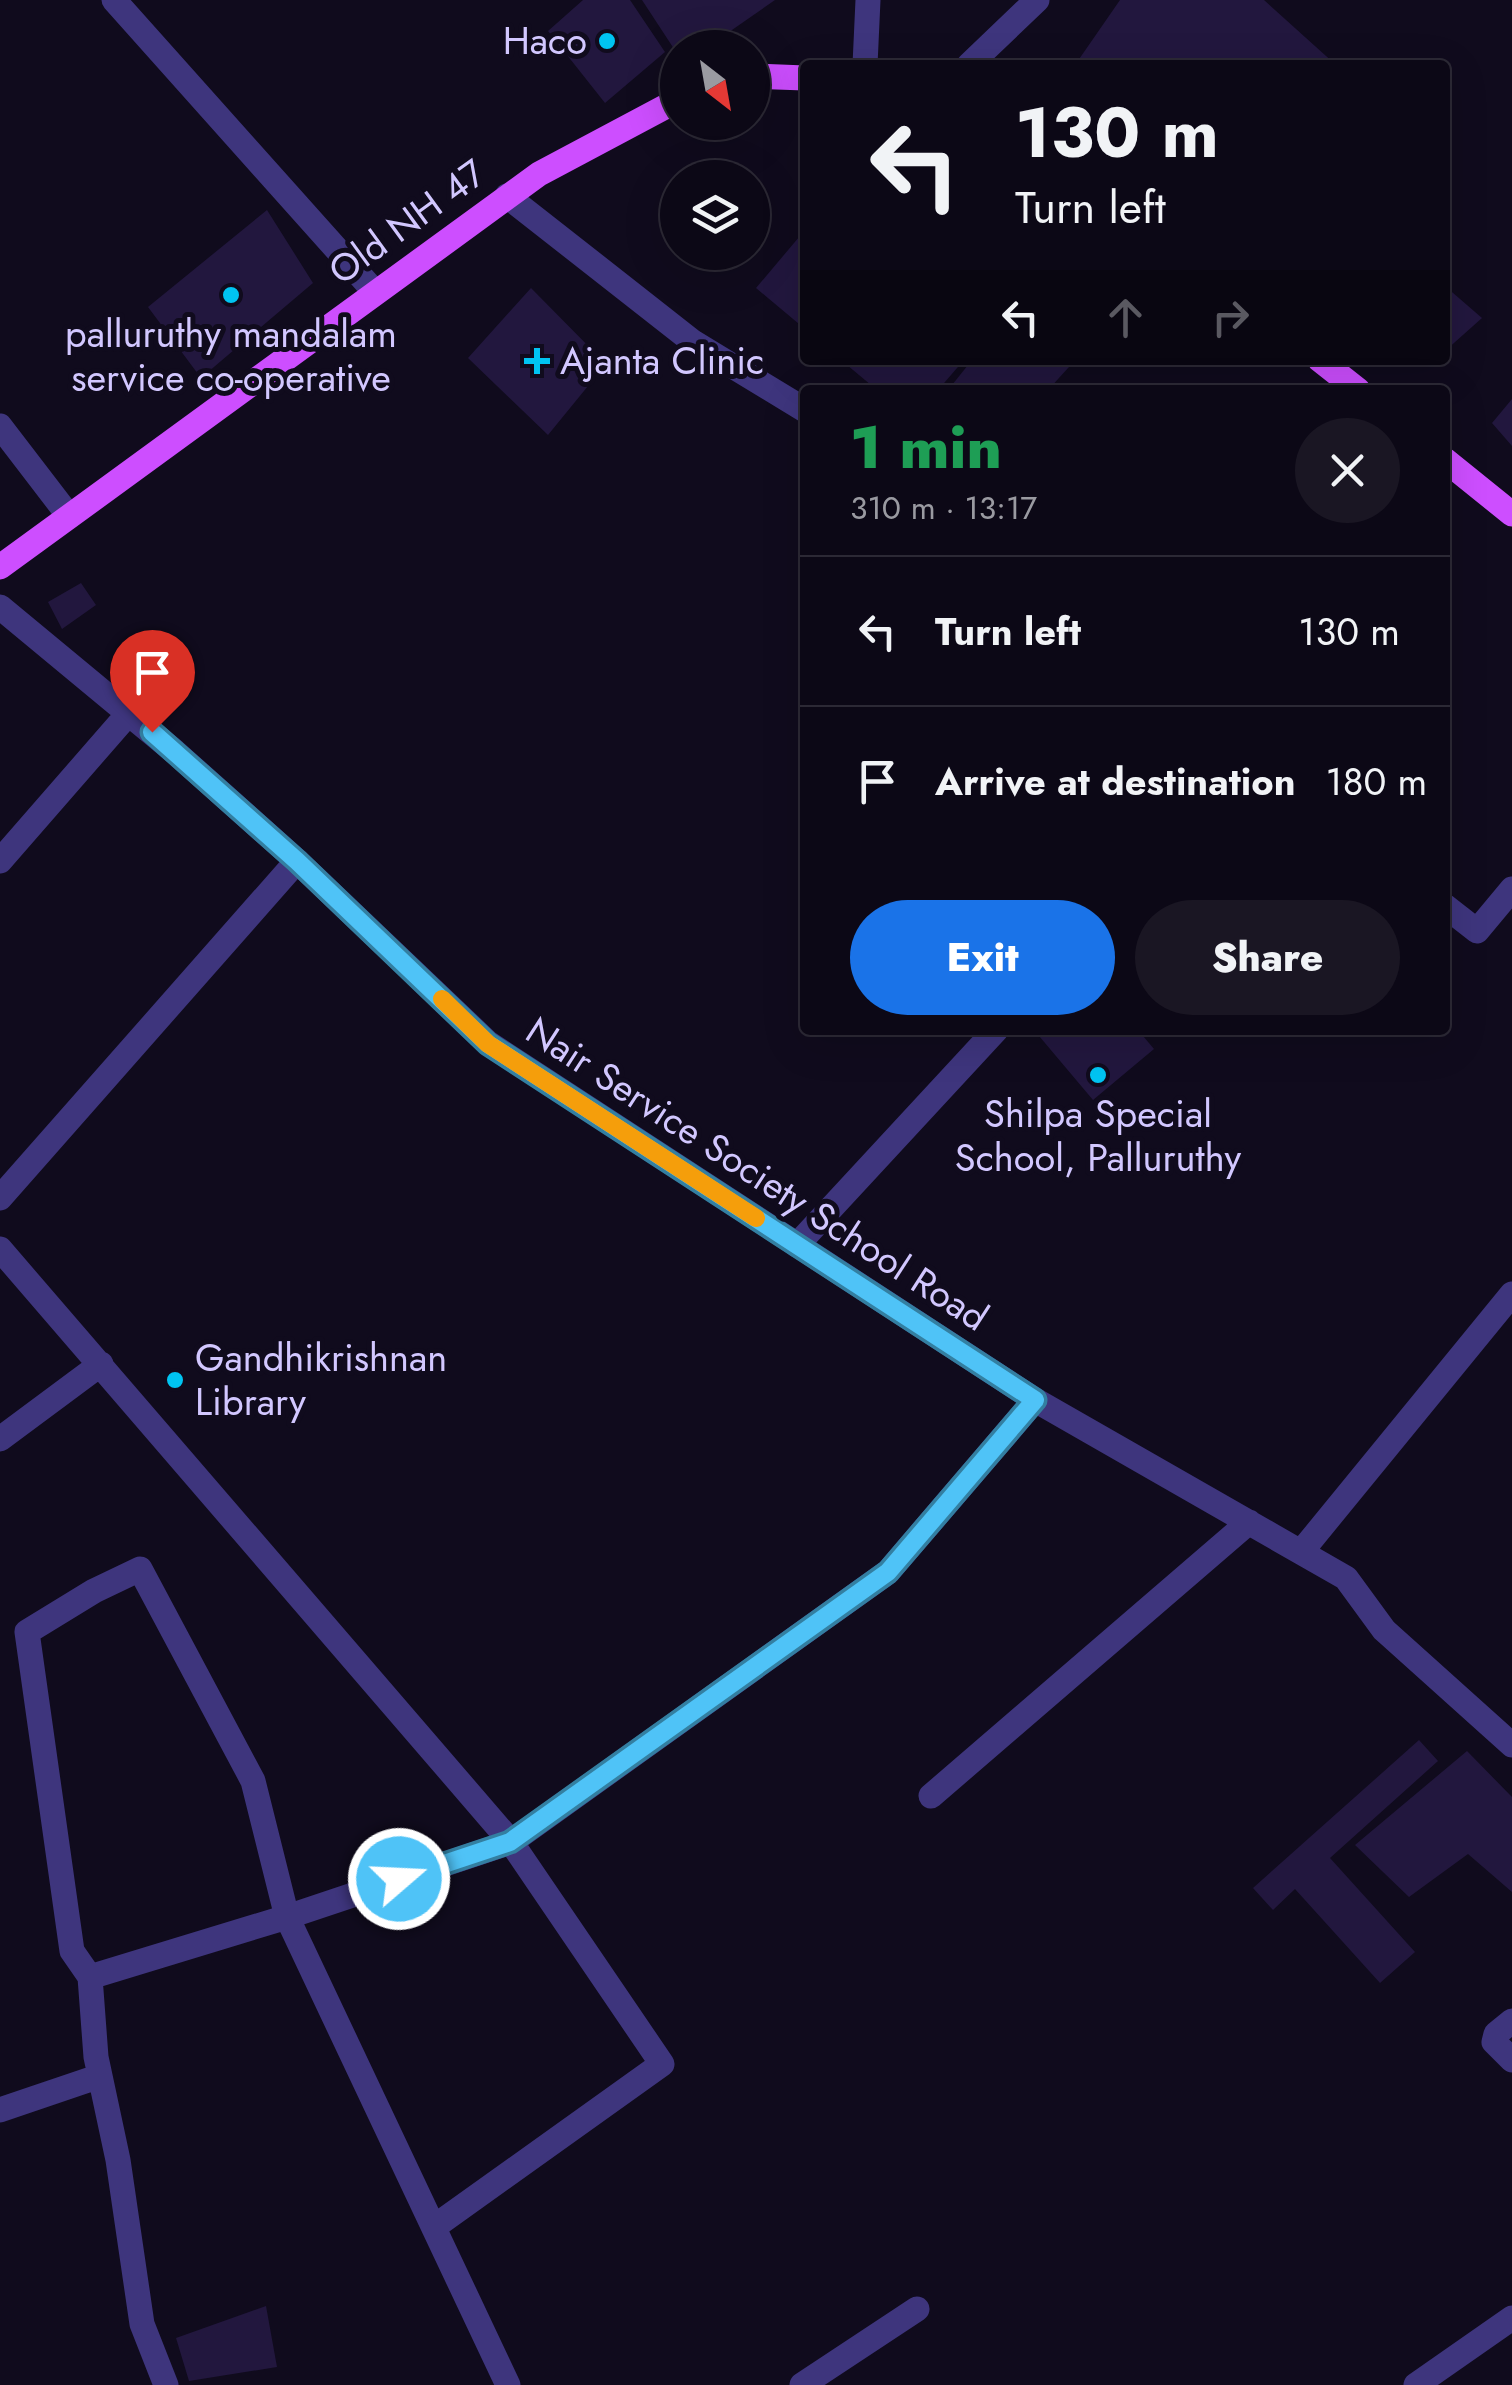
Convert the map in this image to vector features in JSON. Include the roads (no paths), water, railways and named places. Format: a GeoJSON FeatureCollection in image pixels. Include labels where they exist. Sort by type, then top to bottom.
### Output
{"type":"FeatureCollection","features":[{"type":"Feature","properties":{"kind":"main road"},"geometry":{"type":"LineString","coordinates":[[770,77],[800,78]]}},
{"type":"Feature","properties":{"kind":"main road","name":"Old NH 47"},"geometry":{"type":"LineString","coordinates":[[0,568],[539,174],[660,110]]}},
{"type":"Feature","properties":{"kind":"main road"},"geometry":{"type":"LineString","coordinates":[[1326,365],[1352,385]]}},
{"type":"Feature","properties":{"kind":"main road"},"geometry":{"type":"LineString","coordinates":[[1450,464],[1511,512]]}},
{"type":"Feature","properties":{"kind":"street"},"geometry":{"type":"LineString","coordinates":[[114,0],[374,291]]}},
{"type":"Feature","properties":{"kind":"street"},"geometry":{"type":"LineString","coordinates":[[865,60],[868,0]]}},
{"type":"Feature","properties":{"kind":"street"},"geometry":{"type":"LineString","coordinates":[[973,60],[1037,0]]}},
{"type":"Feature","properties":{"kind":"street"},"geometry":{"type":"LineString","coordinates":[[508,196],[693,342],[800,407]]}},
{"type":"Feature","properties":{"kind":"street"},"geometry":{"type":"LineString","coordinates":[[0,426],[70,516]]}},
{"type":"Feature","properties":{"kind":"street","name":"Nair Service Society School Road"},"geometry":{"type":"LineString","coordinates":[[0,606],[297,861],[488,1044],[1035,1400],[1346,1578],[1384,1630],[1512,1745]]}},
{"type":"Feature","properties":{"kind":"street"},"geometry":{"type":"LineString","coordinates":[[0,861],[129,714]]}},
{"type":"Feature","properties":{"kind":"street"},"geometry":{"type":"LineString","coordinates":[[0,1198],[297,861]]}},
{"type":"Feature","properties":{"kind":"street"},"geometry":{"type":"LineString","coordinates":[[1450,910],[1477,931],[1508,904]]}},
{"type":"Feature","properties":{"kind":"street"},"geometry":{"type":"LineString","coordinates":[[796,1245],[991,1035]]}},
{"type":"Feature","properties":{"kind":"street"},"geometry":{"type":"LineString","coordinates":[[0,1249],[510,1842],[662,2064],[434,2227]]}},
{"type":"Feature","properties":{"kind":"street"},"geometry":{"type":"LineString","coordinates":[[1301,1552],[1512,1294]]}},
{"type":"Feature","properties":{"kind":"street"},"geometry":{"type":"LineString","coordinates":[[0,1439],[101,1364]]}},
{"type":"Feature","properties":{"kind":"street"},"geometry":{"type":"LineString","coordinates":[[90,1977],[287,1917],[510,1842],[888,1572],[1035,1400]]}},
{"type":"Feature","properties":{"kind":"street"},"geometry":{"type":"LineString","coordinates":[[931,1796],[1250,1522]]}},
{"type":"Feature","properties":{"kind":"street"},"geometry":{"type":"LineString","coordinates":[[166,2385],[142,2324],[118,2160],[100,2076],[90,1977],[72,1951],[26,1632],[140,1568],[253,1781],[287,1917],[508,2385]]}},
{"type":"Feature","properties":{"kind":"street"},"geometry":{"type":"LineString","coordinates":[[1512,2021],[1496,2034],[1494,2042],[1512,2060]]}},
{"type":"Feature","properties":{"kind":"street"},"geometry":{"type":"LineString","coordinates":[[0,2110],[100,2076]]}},
{"type":"Feature","properties":{"kind":"street"},"geometry":{"type":"LineString","coordinates":[[802,2385],[918,2310]]}},
{"type":"Feature","properties":{"kind":"street"},"geometry":{"type":"LineString","coordinates":[[1416,2385],[1512,2318]]}},
{"type":"Feature","properties":{"kind":"place","name":"Haco"},"geometry":{"type":"Point","coordinates":[607,41]}},
{"type":"Feature","properties":{"kind":"place","name":"palluruthy mandalam service co-operative"},"geometry":{"type":"Point","coordinates":[231,295]}},
{"type":"Feature","properties":{"kind":"place","name":"Ajanta Clinic"},"geometry":{"type":"Point","coordinates":[537,361]}},
{"type":"Feature","properties":{"kind":"place","name":"Shilpa Special School, Palluruthy"},"geometry":{"type":"Point","coordinates":[1098,1075]}},
{"type":"Feature","properties":{"kind":"place","name":"Gandhikrishnan Library"},"geometry":{"type":"Point","coordinates":[175,1380]}}]}
